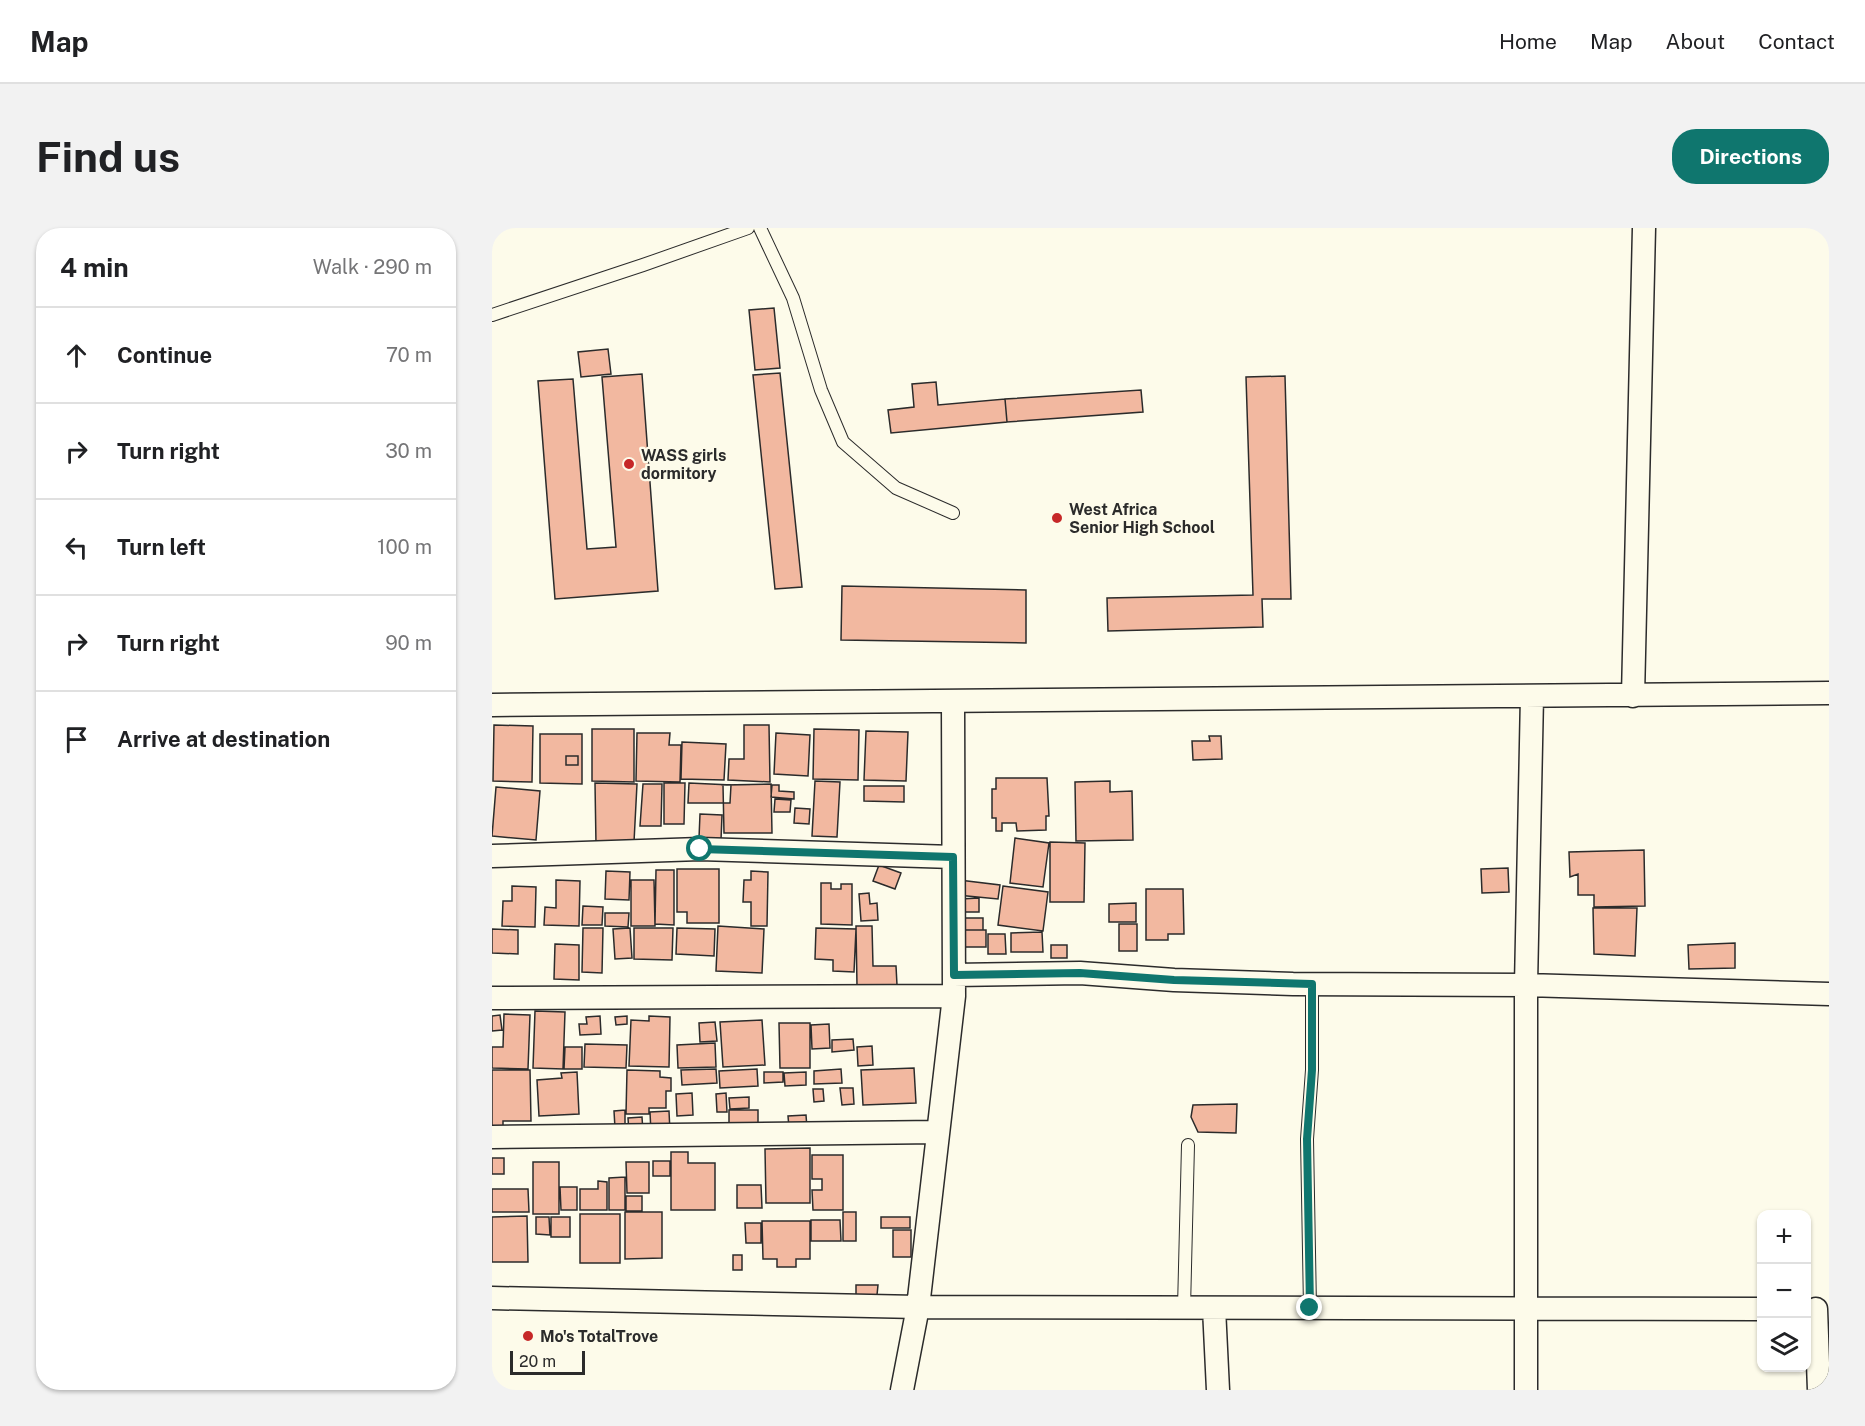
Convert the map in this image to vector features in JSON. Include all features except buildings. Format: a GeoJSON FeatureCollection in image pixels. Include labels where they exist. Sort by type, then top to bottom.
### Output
{"type":"FeatureCollection","features":[{"type":"Feature","properties":{"kind":"street"},"geometry":{"type":"LineString","coordinates":[[1633,696],[1644,228]]}},
{"type":"Feature","properties":{"kind":"street"},"geometry":{"type":"LineString","coordinates":[[492,705],[1829,693]]}},
{"type":"Feature","properties":{"kind":"street"},"geometry":{"type":"LineString","coordinates":[[1526,1390],[1526,986],[1532,696]]}},
{"type":"Feature","properties":{"kind":"street"},"geometry":{"type":"LineString","coordinates":[[902,1390],[918,1307],[954,985],[952,701]]}},
{"type":"Feature","properties":{"kind":"street"},"geometry":{"type":"LineString","coordinates":[[492,856],[700,849],[953,857]]}},
{"type":"Feature","properties":{"kind":"street"},"geometry":{"type":"LineString","coordinates":[[492,998],[954,985],[1080,973],[1174,980],[1312,984],[1526,986],[1829,994]]}},
{"type":"Feature","properties":{"kind":"street"},"geometry":{"type":"LineString","coordinates":[[492,1137],[938,1132]]}},
{"type":"Feature","properties":{"kind":"street"},"geometry":{"type":"LineString","coordinates":[[492,1298],[918,1307],[1757,1309]]}},
{"type":"Feature","properties":{"kind":"street"},"geometry":{"type":"LineString","coordinates":[[1214,1308],[1218,1390]]}},
{"type":"Feature","properties":{"kind":"street"},"geometry":{"type":"LineString","coordinates":[[1817,1309],[1819,1390]]}},
{"type":"Feature","properties":{"kind":"lane"},"geometry":{"type":"LineString","coordinates":[[492,315],[643,266],[748,228]]}},
{"type":"Feature","properties":{"kind":"lane"},"geometry":{"type":"LineString","coordinates":[[760,228],[793,298],[821,390],[843,442],[896,488],[952,513]]}},
{"type":"Feature","properties":{"kind":"lane"},"geometry":{"type":"LineString","coordinates":[[1310,1308],[1307,1139],[1312,1070],[1312,984]]}},
{"type":"Feature","properties":{"kind":"lane"},"geometry":{"type":"LineString","coordinates":[[1184,1308],[1188,1145]]}},
{"type":"Feature","properties":{"kind":"place","name":"WASS girls dormitory"},"geometry":{"type":"Point","coordinates":[629,464]}},
{"type":"Feature","properties":{"kind":"place","name":"West Africa Senior High School"},"geometry":{"type":"Point","coordinates":[1057,518]}},
{"type":"Feature","properties":{"kind":"place","name":"Mo's TotalTrove"},"geometry":{"type":"Point","coordinates":[528,1336]}},
{"type":"Feature","properties":{"kind":"route"},"geometry":{"type":"LineString","coordinates":[[700,849],[953,857],[954,975],[1080,973],[1174,980],[1312,984],[1312,1070],[1307,1139],[1310,1308]]}}]}
